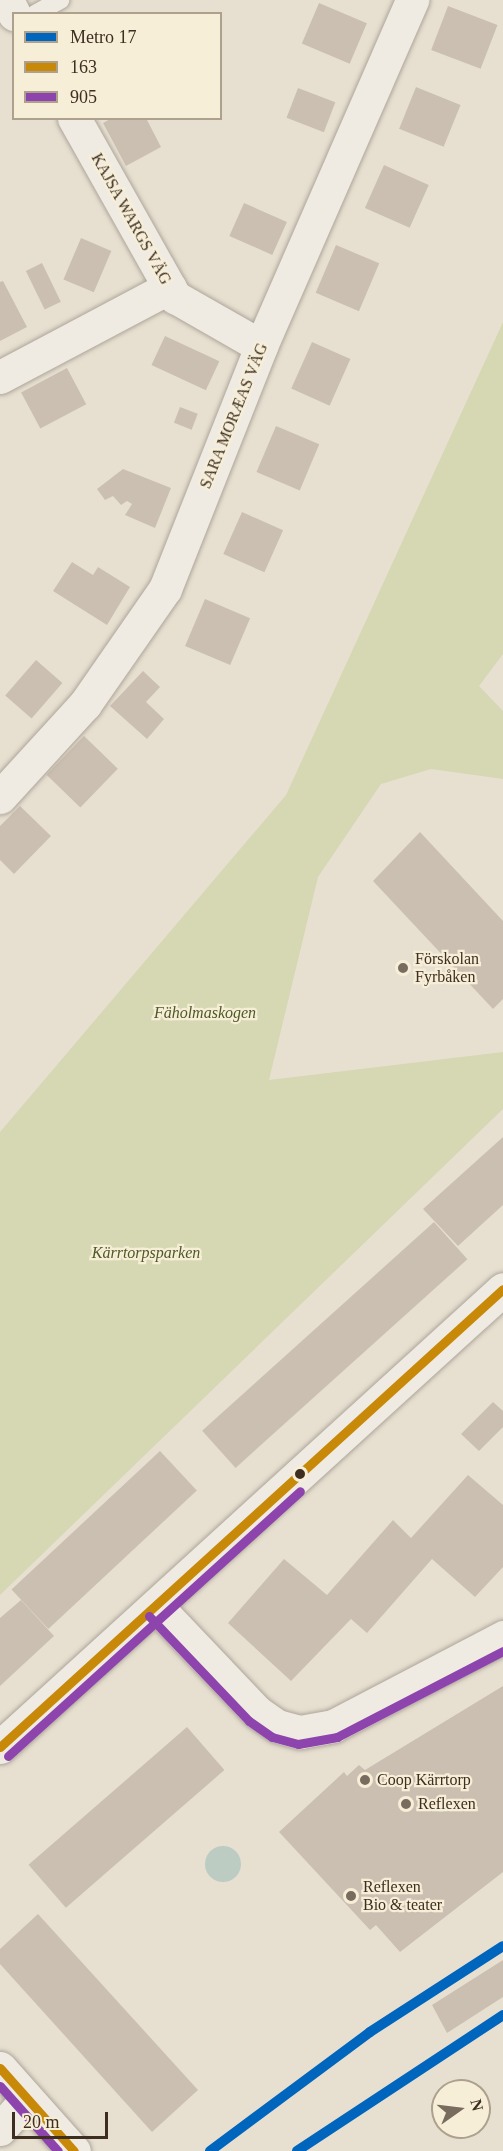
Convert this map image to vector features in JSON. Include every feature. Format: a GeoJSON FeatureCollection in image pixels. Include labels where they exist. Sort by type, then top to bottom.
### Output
{"type":"FeatureCollection","features":[{"type":"Feature","properties":{"kind":"street","name":"SARA MORÆAS VÄG"},"geometry":{"type":"LineString","coordinates":[[0,797],[85,704],[165,589],[261,346],[412,0]]}},
{"type":"Feature","properties":{"kind":"street","name":"KAJSA WARGS VÄG"},"geometry":{"type":"LineString","coordinates":[[75,120],[175,297],[261,346]]}},
{"type":"Feature","properties":{"kind":"street"},"geometry":{"type":"LineString","coordinates":[[0,377],[170,287]]}},
{"type":"Feature","properties":{"kind":"street"},"geometry":{"type":"LineString","coordinates":[[0,1747],[158,1608],[503,1289]]}},
{"type":"Feature","properties":{"kind":"street"},"geometry":{"type":"LineString","coordinates":[[158,1608],[257,1712],[277,1726],[300,1732],[333,1726],[503,1637]]}},
{"type":"Feature","properties":{"kind":"street"},"geometry":{"type":"LineString","coordinates":[[0,2068],[74,2151]]}},
{"type":"Feature","properties":{"kind":"street"},"geometry":{"type":"LineString","coordinates":[[0,2129],[27,2099]]}},
{"type":"Feature","properties":{"kind":"lane"},"geometry":{"type":"LineString","coordinates":[[39,12],[60,0]]}},
{"type":"Feature","properties":{"kind":"green space"},"geometry":{"type":"Polygon","coordinates":[[[503,322],[503,654],[479,686],[503,711],[503,779],[431,769],[381,784],[318,877],[269,1080],[503,1052],[503,1109],[0,1595],[0,1132],[286,795],[503,322]]]}},
{"type":"Feature","properties":{"kind":"shaded area"},"geometry":{"type":"Polygon","coordinates":[[[223,1846],[236,1851],[241,1864],[236,1877],[223,1882],[210,1877],[205,1864],[210,1851],[223,1846]]]}},
{"type":"Feature","properties":{"kind":"building"},"geometry":{"type":"Polygon","coordinates":[[[319,3],[367,23],[350,64],[302,44],[319,3]]]}},
{"type":"Feature","properties":{"kind":"building"},"geometry":{"type":"Polygon","coordinates":[[[448,6],[497,25],[481,69],[431,50],[448,6]]]}},
{"type":"Feature","properties":{"kind":"building"},"geometry":{"type":"Polygon","coordinates":[[[416,87],[461,105],[444,147],[399,129],[416,87]]]}},
{"type":"Feature","properties":{"kind":"building"},"geometry":{"type":"Polygon","coordinates":[[[298,88],[335,102],[324,132],[287,118],[298,88]]]}},
{"type":"Feature","properties":{"kind":"building"},"geometry":{"type":"Polygon","coordinates":[[[108,120],[147,120],[161,147],[126,166],[103,123],[108,120]]]}},
{"type":"Feature","properties":{"kind":"building"},"geometry":{"type":"Polygon","coordinates":[[[384,165],[429,185],[410,228],[365,208],[384,165]]]}},
{"type":"Feature","properties":{"kind":"building"},"geometry":{"type":"Polygon","coordinates":[[[244,203],[287,222],[272,255],[229,236],[244,203]]]}},
{"type":"Feature","properties":{"kind":"building"},"geometry":{"type":"Polygon","coordinates":[[[81,238],[111,251],[94,292],[63,279],[81,238]]]}},
{"type":"Feature","properties":{"kind":"building"},"geometry":{"type":"Polygon","coordinates":[[[336,245],[379,263],[359,311],[316,293],[336,245]]]}},
{"type":"Feature","properties":{"kind":"building"},"geometry":{"type":"Polygon","coordinates":[[[42,263],[61,302],[45,310],[26,271],[42,263]]]}},
{"type":"Feature","properties":{"kind":"building"},"geometry":{"type":"Polygon","coordinates":[[[3,281],[27,327],[0,341],[0,282],[3,281]]]}},
{"type":"Feature","properties":{"kind":"building"},"geometry":{"type":"Polygon","coordinates":[[[165,336],[219,361],[206,390],[151,365],[165,336]]]}},
{"type":"Feature","properties":{"kind":"building"},"geometry":{"type":"Polygon","coordinates":[[[312,342],[350,359],[330,406],[291,389],[312,342]]]}},
{"type":"Feature","properties":{"kind":"building"},"geometry":{"type":"Polygon","coordinates":[[[67,368],[86,404],[40,429],[21,392],[67,368]]]}},
{"type":"Feature","properties":{"kind":"building"},"geometry":{"type":"Polygon","coordinates":[[[180,407],[198,414],[192,430],[174,423],[180,407]]]}},
{"type":"Feature","properties":{"kind":"building"},"geometry":{"type":"Polygon","coordinates":[[[276,426],[319,444],[300,490],[256,472],[276,426]]]}},
{"type":"Feature","properties":{"kind":"building"},"geometry":{"type":"Polygon","coordinates":[[[123,469],[171,488],[155,528],[125,515],[132,504],[127,501],[121,505],[113,496],[105,500],[97,489],[123,469]]]}},
{"type":"Feature","properties":{"kind":"building"},"geometry":{"type":"Polygon","coordinates":[[[242,512],[283,530],[264,572],[223,554],[242,512]]]}},
{"type":"Feature","properties":{"kind":"building"},"geometry":{"type":"Polygon","coordinates":[[[72,562],[93,575],[98,567],[130,587],[107,625],[53,591],[72,562]]]}},
{"type":"Feature","properties":{"kind":"building"},"geometry":{"type":"Polygon","coordinates":[[[205,599],[250,618],[230,665],[185,646],[205,599]]]}},
{"type":"Feature","properties":{"kind":"building"},"geometry":{"type":"Polygon","coordinates":[[[36,660],[62,683],[32,718],[5,695],[36,660]]]}},
{"type":"Feature","properties":{"kind":"building"},"geometry":{"type":"Polygon","coordinates":[[[143,671],[160,687],[146,702],[164,719],[147,739],[110,706],[143,671]]]}},
{"type":"Feature","properties":{"kind":"building"},"geometry":{"type":"Polygon","coordinates":[[[84,736],[118,769],[80,807],[46,775],[84,736]]]}},
{"type":"Feature","properties":{"kind":"building"},"geometry":{"type":"Polygon","coordinates":[[[20,806],[51,836],[14,874],[0,860],[0,826],[20,806]]]}},
{"type":"Feature","properties":{"kind":"building","name":"Förskolan Fyrbåken"},"geometry":{"type":"Polygon","coordinates":[[[420,832],[503,921],[503,999],[493,1009],[373,881],[420,832]]]}},
{"type":"Feature","properties":{"kind":"building"},"geometry":{"type":"Polygon","coordinates":[[[503,1137],[503,1205],[458,1246],[423,1209],[503,1137]]]}},
{"type":"Feature","properties":{"kind":"building"},"geometry":{"type":"Polygon","coordinates":[[[434,1222],[467,1259],[236,1468],[202,1431],[434,1222]]]}},
{"type":"Feature","properties":{"kind":"building"},"geometry":{"type":"Polygon","coordinates":[[[493,1402],[503,1411],[503,1427],[479,1451],[461,1434],[493,1402]]]}},
{"type":"Feature","properties":{"kind":"building"},"geometry":{"type":"Polygon","coordinates":[[[160,1451],[197,1490],[48,1629],[12,1589],[160,1451]]]}},
{"type":"Feature","properties":{"kind":"building"},"geometry":{"type":"Polygon","coordinates":[[[468,1475],[503,1505],[503,1567],[475,1597],[432,1559],[367,1633],[351,1619],[291,1681],[228,1623],[284,1559],[327,1595],[393,1520],[411,1538],[468,1475]]]}},
{"type":"Feature","properties":{"kind":"building"},"geometry":{"type":"Polygon","coordinates":[[[21,1600],[54,1636],[0,1686],[0,1618],[21,1600]]]}},
{"type":"Feature","properties":{"kind":"building","name":"Reflexen"},"geometry":{"type":"Polygon","coordinates":[[[503,1686],[503,1872],[400,1952],[376,1925],[370,1930],[279,1832],[344,1772],[347,1776],[359,1765],[365,1770],[503,1686]]]}},
{"type":"Feature","properties":{"kind":"building"},"geometry":{"type":"Polygon","coordinates":[[[187,1727],[224,1770],[66,1908],[29,1865],[187,1727]]]}},
{"type":"Feature","properties":{"kind":"building"},"geometry":{"type":"Polygon","coordinates":[[[38,1914],[198,2090],[152,2132],[0,1964],[0,1949],[38,1914]]]}},
{"type":"Feature","properties":{"kind":"building"},"geometry":{"type":"Polygon","coordinates":[[[503,1960],[503,1997],[447,2033],[432,2005],[503,1960]]]}},
{"type":"Feature","properties":{"kind":"metro line","name":"17"},"geometry":{"type":"LineString","coordinates":[[210,2151],[370,2032],[503,1946]]}},
{"type":"Feature","properties":{"kind":"metro line","name":"17"},"geometry":{"type":"LineString","coordinates":[[297,2151],[503,2015]]}},
{"type":"Feature","properties":{"kind":"transit line","name":"163"},"geometry":{"type":"LineString","coordinates":[[0,1747],[503,1289]]}},
{"type":"Feature","properties":{"kind":"transit line","name":"905"},"geometry":{"type":"LineString","coordinates":[[8,1756],[300,1491]]}},
{"type":"Feature","properties":{"kind":"transit line","name":"905"},"geometry":{"type":"LineString","coordinates":[[149,1616],[249,1721],[272,1737],[298,1744],[337,1737],[503,1651]]}},
{"type":"Feature","properties":{"kind":"transit line","name":"163"},"geometry":{"type":"LineString","coordinates":[[0,2068],[74,2151]]}},
{"type":"Feature","properties":{"kind":"transit line","name":"905"},"geometry":{"type":"LineString","coordinates":[[0,2086],[58,2151]]}},
{"type":"Feature","properties":{"kind":"place","name":"Förskolan Fyrbåken"},"geometry":{"type":"Point","coordinates":[403,968]}},
{"type":"Feature","properties":{"kind":"place","name":"Coop Kärrtorp"},"geometry":{"type":"Point","coordinates":[365,1780]}},
{"type":"Feature","properties":{"kind":"place","name":"Reflexen"},"geometry":{"type":"Point","coordinates":[406,1804]}},
{"type":"Feature","properties":{"kind":"place","name":"Reflexen Bio & teater"},"geometry":{"type":"Point","coordinates":[351,1896]}},
{"type":"Feature","properties":{"kind":"park label","name":"Fäholmaskogen"},"geometry":{"type":"Point","coordinates":[205,1013]}},
{"type":"Feature","properties":{"kind":"park label","name":"Kärrtorpsparken"},"geometry":{"type":"Point","coordinates":[146,1253]}}]}
